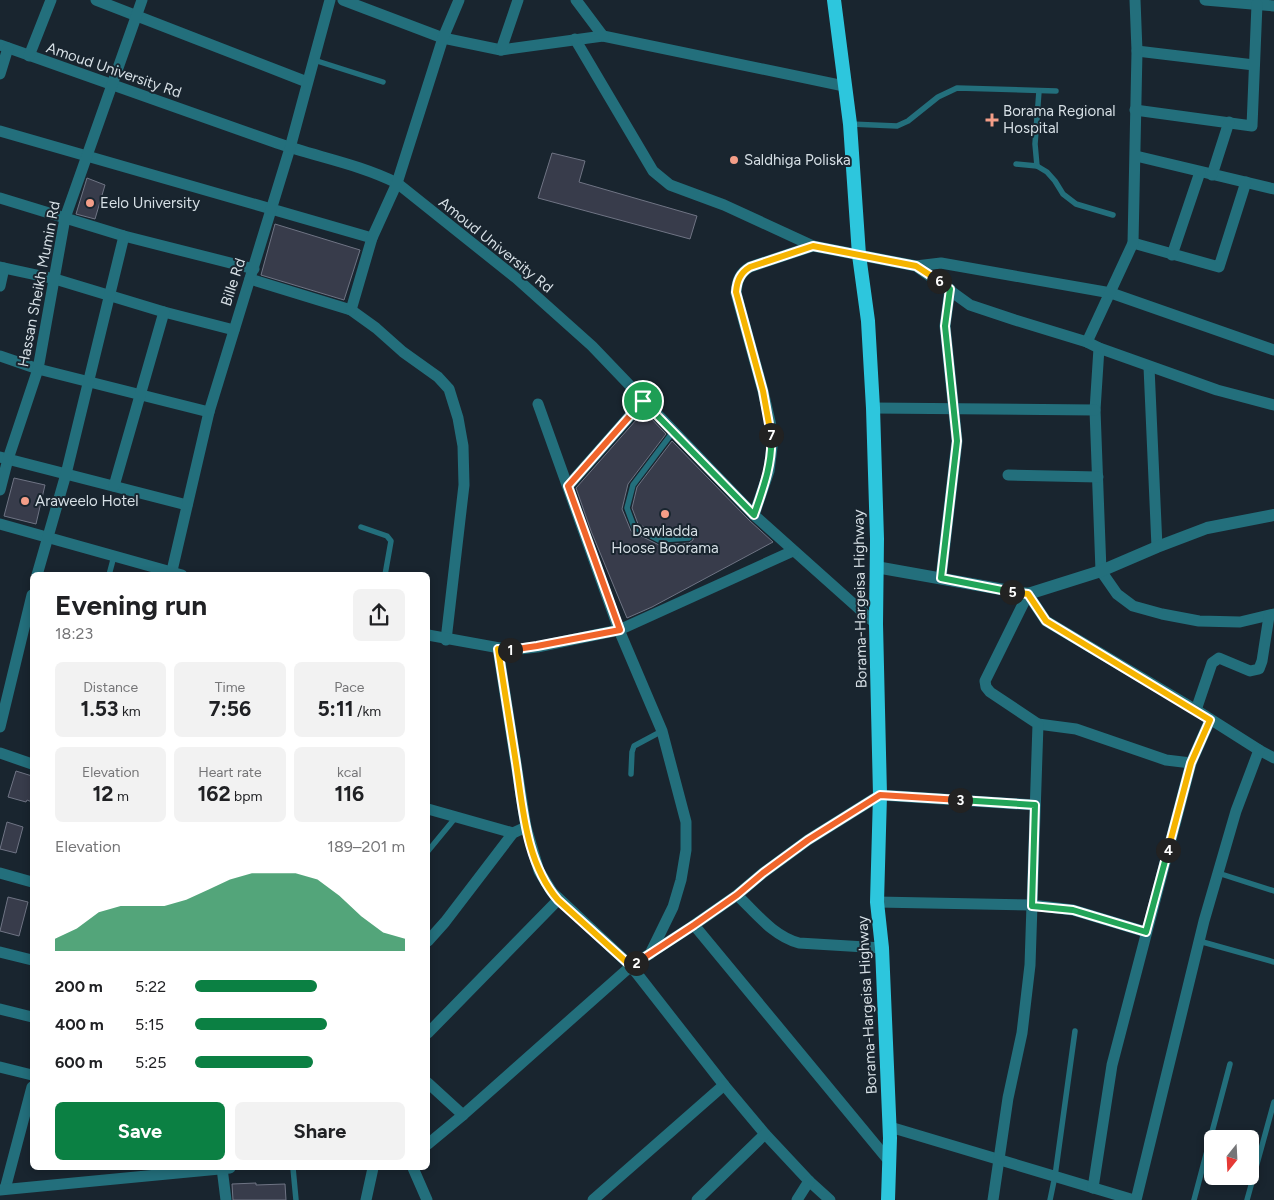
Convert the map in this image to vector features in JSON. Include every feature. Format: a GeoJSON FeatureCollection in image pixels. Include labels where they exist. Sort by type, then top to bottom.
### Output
{"type":"FeatureCollection","features":[{"type":"Feature","properties":{"kind":"highway","name":"Borama-Hargeisa Highway"},"geometry":{"type":"LineString","coordinates":[[834,0],[850,124],[859,255],[868,321],[873,408],[877,539],[876,624],[880,795],[877,902],[882,948],[890,1128],[888,1200]]}},
{"type":"Feature","properties":{"kind":"street"},"geometry":{"type":"LineString","coordinates":[[29,56],[51,0]]}},
{"type":"Feature","properties":{"kind":"street"},"geometry":{"type":"LineString","coordinates":[[96,0],[307,82]]}},
{"type":"Feature","properties":{"kind":"street","name":"Hassan Sheikh Mumin Rd"},"geometry":{"type":"LineString","coordinates":[[0,490],[4,458],[38,369],[65,218],[142,0]]}},
{"type":"Feature","properties":{"kind":"street","name":"Bille Rd"},"geometry":{"type":"LineString","coordinates":[[175,572],[187,504],[209,412],[290,148],[330,0]]}},
{"type":"Feature","properties":{"kind":"street"},"geometry":{"type":"LineString","coordinates":[[343,0],[443,38],[501,50],[603,36],[844,86]]}},
{"type":"Feature","properties":{"kind":"street"},"geometry":{"type":"LineString","coordinates":[[351,310],[372,238],[396,182],[443,38],[459,0]]}},
{"type":"Feature","properties":{"kind":"street"},"geometry":{"type":"LineString","coordinates":[[501,50],[518,0]]}},
{"type":"Feature","properties":{"kind":"street"},"geometry":{"type":"LineString","coordinates":[[576,0],[603,36]]}},
{"type":"Feature","properties":{"kind":"street"},"geometry":{"type":"LineString","coordinates":[[1087,342],[1133,244],[1137,52],[1135,0]]}},
{"type":"Feature","properties":{"kind":"street"},"geometry":{"type":"LineString","coordinates":[[1205,0],[1274,6]]}},
{"type":"Feature","properties":{"kind":"street"},"geometry":{"type":"LineString","coordinates":[[1135,110],[1252,126],[1257,4]]}},
{"type":"Feature","properties":{"kind":"street"},"geometry":{"type":"LineString","coordinates":[[575,39],[653,171],[670,185],[724,205],[813,246],[916,266],[941,263],[1111,293],[1274,350]]}},
{"type":"Feature","properties":{"kind":"street"},"geometry":{"type":"LineString","coordinates":[[0,74],[4,47]]}},
{"type":"Feature","properties":{"kind":"street","name":"Amoud University Rd"},"geometry":{"type":"LineString","coordinates":[[4,47],[290,148],[345,163],[396,182],[516,278],[592,346],[754,515],[876,624]]}},
{"type":"Feature","properties":{"kind":"street"},"geometry":{"type":"LineString","coordinates":[[1137,52],[1254,65]]}},
{"type":"Feature","properties":{"kind":"street"},"geometry":{"type":"LineString","coordinates":[[1172,255],[1229,122]]}},
{"type":"Feature","properties":{"kind":"street"},"geometry":{"type":"LineString","coordinates":[[0,131],[372,238]]}},
{"type":"Feature","properties":{"kind":"street"},"geometry":{"type":"LineString","coordinates":[[1136,156],[1274,189]]}},
{"type":"Feature","properties":{"kind":"street"},"geometry":{"type":"LineString","coordinates":[[1133,244],[1219,267],[1246,182]]}},
{"type":"Feature","properties":{"kind":"street"},"geometry":{"type":"LineString","coordinates":[[0,198],[252,274],[351,310],[376,328],[403,352],[438,377],[449,389],[454,402],[463,446],[464,485],[446,640]]}},
{"type":"Feature","properties":{"kind":"street"},"geometry":{"type":"LineString","coordinates":[[39,572],[66,474],[124,236]]}},
{"type":"Feature","properties":{"kind":"street"},"geometry":{"type":"LineString","coordinates":[[754,515],[769,471],[772,440],[771,426],[736,292],[737,283],[742,272],[750,267],[813,246]]}},
{"type":"Feature","properties":{"kind":"street"},"geometry":{"type":"LineString","coordinates":[[916,266],[970,305],[1087,342],[1149,367],[1216,390],[1274,405]]}},
{"type":"Feature","properties":{"kind":"street"},"geometry":{"type":"LineString","coordinates":[[0,286],[2,268],[55,279],[164,312],[234,330]]}},
{"type":"Feature","properties":{"kind":"street"},"geometry":{"type":"LineString","coordinates":[[941,578],[957,441],[945,326],[950,289]]}},
{"type":"Feature","properties":{"kind":"street"},"geometry":{"type":"LineString","coordinates":[[114,486],[164,312]]}},
{"type":"Feature","properties":{"kind":"street"},"geometry":{"type":"LineString","coordinates":[[1099,348],[1096,410],[1101,571],[1117,594],[1132,606],[1162,614],[1199,621],[1240,622],[1272,615],[1262,661],[1258,669],[1250,671],[1219,658],[1215,659],[1196,710]]}},
{"type":"Feature","properties":{"kind":"street"},"geometry":{"type":"LineString","coordinates":[[0,356],[38,369],[209,412]]}},
{"type":"Feature","properties":{"kind":"street"},"geometry":{"type":"LineString","coordinates":[[1149,367],[1157,547]]}},
{"type":"Feature","properties":{"kind":"street"},"geometry":{"type":"LineString","coordinates":[[568,486],[643,401]]}},
{"type":"Feature","properties":{"kind":"street"},"geometry":{"type":"LineString","coordinates":[[538,404],[620,630],[662,731],[686,822],[686,850],[681,880],[673,907],[650,954]]}},
{"type":"Feature","properties":{"kind":"street"},"geometry":{"type":"LineString","coordinates":[[873,408],[954,407],[1096,410]]}},
{"type":"Feature","properties":{"kind":"street"},"geometry":{"type":"LineString","coordinates":[[4,458],[187,504]]}},
{"type":"Feature","properties":{"kind":"street"},"geometry":{"type":"LineString","coordinates":[[1008,475],[1098,477]]}},
{"type":"Feature","properties":{"kind":"street"},"geometry":{"type":"LineString","coordinates":[[876,567],[1028,594],[1101,571],[1207,528],[1274,515]]}},
{"type":"Feature","properties":{"kind":"street"},"geometry":{"type":"LineString","coordinates":[[0,524],[168,572]]}},
{"type":"Feature","properties":{"kind":"street"},"geometry":{"type":"LineString","coordinates":[[430,636],[446,640],[511,650],[620,630],[793,551]]}},
{"type":"Feature","properties":{"kind":"street"},"geometry":{"type":"LineString","coordinates":[[1028,594],[1046,621],[1274,758]]}},
{"type":"Feature","properties":{"kind":"street"},"geometry":{"type":"LineString","coordinates":[[1028,594],[985,681],[986,687],[990,692],[1038,724],[1076,729],[1166,760],[1191,763]]}},
{"type":"Feature","properties":{"kind":"street"},"geometry":{"type":"LineString","coordinates":[[0,727],[30,603]]}},
{"type":"Feature","properties":{"kind":"street"},"geometry":{"type":"LineString","coordinates":[[498,649],[526,827],[539,871],[558,900],[631,966],[765,1134],[809,1181],[830,1200]]}},
{"type":"Feature","properties":{"kind":"street"},"geometry":{"type":"LineString","coordinates":[[1093,1188],[1112,1064],[1191,763],[1210,720]]}},
{"type":"Feature","properties":{"kind":"street"},"geometry":{"type":"LineString","coordinates":[[993,1200],[1008,1098],[1022,1033],[1030,966],[1038,724]]}},
{"type":"Feature","properties":{"kind":"street"},"geometry":{"type":"LineString","coordinates":[[890,1128],[1135,1200],[1199,941],[1236,811],[1259,750]]}},
{"type":"Feature","properties":{"kind":"street"},"geometry":{"type":"LineString","coordinates":[[0,753],[30,763]]}},
{"type":"Feature","properties":{"kind":"street"},"geometry":{"type":"LineString","coordinates":[[430,1142],[631,966],[737,895],[808,840],[880,795],[1035,805]]}},
{"type":"Feature","properties":{"kind":"street"},"geometry":{"type":"LineString","coordinates":[[430,810],[513,833]]}},
{"type":"Feature","properties":{"kind":"street"},"geometry":{"type":"LineString","coordinates":[[430,939],[513,833],[526,827]]}},
{"type":"Feature","properties":{"kind":"street"},"geometry":{"type":"LineString","coordinates":[[0,873],[30,881]]}},
{"type":"Feature","properties":{"kind":"street"},"geometry":{"type":"LineString","coordinates":[[737,895],[778,935],[788,940],[799,943],[882,948]]}},
{"type":"Feature","properties":{"kind":"street"},"geometry":{"type":"LineString","coordinates":[[430,1031],[558,900]]}},
{"type":"Feature","properties":{"kind":"street"},"geometry":{"type":"LineString","coordinates":[[877,902],[1032,906],[1073,910],[1146,932]]}},
{"type":"Feature","properties":{"kind":"street"},"geometry":{"type":"LineString","coordinates":[[694,925],[889,1161]]}},
{"type":"Feature","properties":{"kind":"street"},"geometry":{"type":"LineString","coordinates":[[0,952],[30,960]]}},
{"type":"Feature","properties":{"kind":"street"},"geometry":{"type":"LineString","coordinates":[[0,1008],[30,1016]]}},
{"type":"Feature","properties":{"kind":"street"},"geometry":{"type":"LineString","coordinates":[[0,1067],[30,1074]]}},
{"type":"Feature","properties":{"kind":"street"},"geometry":{"type":"LineString","coordinates":[[430,1085],[463,1115]]}},
{"type":"Feature","properties":{"kind":"street"},"geometry":{"type":"LineString","coordinates":[[593,1200],[724,1085]]}},
{"type":"Feature","properties":{"kind":"street"},"geometry":{"type":"LineString","coordinates":[[30,1094],[3,1190],[187,1170]]}},
{"type":"Feature","properties":{"kind":"street"},"geometry":{"type":"LineString","coordinates":[[697,1200],[765,1134]]}},
{"type":"Feature","properties":{"kind":"street"},"geometry":{"type":"LineString","coordinates":[[222,1170],[226,1200]]}},
{"type":"Feature","properties":{"kind":"street"},"geometry":{"type":"LineString","coordinates":[[366,1200],[373,1170]]}},
{"type":"Feature","properties":{"kind":"street"},"geometry":{"type":"LineString","coordinates":[[414,1170],[427,1200]]}},
{"type":"Feature","properties":{"kind":"street"},"geometry":{"type":"LineString","coordinates":[[797,1200],[809,1181]]}},
{"type":"Feature","properties":{"kind":"lane"},"geometry":{"type":"LineString","coordinates":[[314,60],[383,82]]}},
{"type":"Feature","properties":{"kind":"lane"},"geometry":{"type":"LineString","coordinates":[[850,124],[897,126],[908,121],[938,97],[957,88],[1056,92]]}},
{"type":"Feature","properties":{"kind":"lane"},"geometry":{"type":"LineString","coordinates":[[1037,166],[1035,144],[1039,91]]}},
{"type":"Feature","properties":{"kind":"lane"},"geometry":{"type":"LineString","coordinates":[[1016,164],[1037,166],[1051,176],[1063,194],[1076,204],[1113,216]]}},
{"type":"Feature","properties":{"kind":"lane"},"geometry":{"type":"LineString","coordinates":[[673,432],[634,485],[627,508],[634,527],[659,540],[690,538]]}},
{"type":"Feature","properties":{"kind":"lane"},"geometry":{"type":"LineString","coordinates":[[361,527],[387,536],[391,541],[386,572]]}},
{"type":"Feature","properties":{"kind":"lane"},"geometry":{"type":"LineString","coordinates":[[110,572],[114,556]]}},
{"type":"Feature","properties":{"kind":"lane"},"geometry":{"type":"LineString","coordinates":[[631,774],[634,746],[662,731]]}},
{"type":"Feature","properties":{"kind":"lane"},"geometry":{"type":"LineString","coordinates":[[430,850],[456,817]]}},
{"type":"Feature","properties":{"kind":"lane"},"geometry":{"type":"LineString","coordinates":[[1218,874],[1274,891]]}},
{"type":"Feature","properties":{"kind":"lane"},"geometry":{"type":"LineString","coordinates":[[1199,941],[1274,962]]}},
{"type":"Feature","properties":{"kind":"lane"},"geometry":{"type":"LineString","coordinates":[[1050,1200],[1076,1031]]}},
{"type":"Feature","properties":{"kind":"lane"},"geometry":{"type":"LineString","coordinates":[[1194,1200],[1230,1064]]}},
{"type":"Feature","properties":{"kind":"lane"},"geometry":{"type":"LineString","coordinates":[[1248,1200],[1274,1102]]}},
{"type":"Feature","properties":{"kind":"lane"},"geometry":{"type":"LineString","coordinates":[[293,1170],[296,1200]]}},
{"type":"Feature","properties":{"kind":"building"},"geometry":{"type":"Polygon","coordinates":[[[552,153],[585,161],[579,182],[697,216],[690,239],[538,198],[552,153]]]}},
{"type":"Feature","properties":{"kind":"building","name":"Eelo University"},"geometry":{"type":"Polygon","coordinates":[[[87,178],[105,185],[95,219],[76,214],[87,178]]]}},
{"type":"Feature","properties":{"kind":"building"},"geometry":{"type":"Polygon","coordinates":[[[275,224],[360,250],[344,300],[261,275],[275,224]]]}},
{"type":"Feature","properties":{"kind":"building","name":"Dawladda Hoose Boorama"},"geometry":{"type":"Polygon","coordinates":[[[644,411],[666,434],[628,484],[622,509],[631,531],[659,545],[689,543],[693,540],[693,536],[689,533],[660,535],[638,524],[632,508],[637,487],[672,441],[773,542],[652,607],[627,618],[591,531],[576,488],[644,411]]]}},
{"type":"Feature","properties":{"kind":"building","name":"Araweelo Hotel"},"geometry":{"type":"Polygon","coordinates":[[[14,478],[45,485],[36,524],[4,516],[14,478]]]}},
{"type":"Feature","properties":{"kind":"building"},"geometry":{"type":"Polygon","coordinates":[[[16,771],[30,775],[30,801],[27,800],[26,802],[8,797],[16,771]]]}},
{"type":"Feature","properties":{"kind":"building"},"geometry":{"type":"Polygon","coordinates":[[[7,822],[23,827],[16,853],[0,849],[7,822]]]}},
{"type":"Feature","properties":{"kind":"building"},"geometry":{"type":"Polygon","coordinates":[[[8,897],[28,902],[19,936],[0,931],[8,897]]]}},
{"type":"Feature","properties":{"kind":"building"},"geometry":{"type":"Polygon","coordinates":[[[256,1183],[256,1185],[285,1184],[286,1200],[233,1200],[232,1184],[256,1183]]]}},
{"type":"Feature","properties":{"kind":"place","name":"Borama Regional Hospital"},"geometry":{"type":"Point","coordinates":[992,120]}},
{"type":"Feature","properties":{"kind":"place","name":"Saldhiga Poliska"},"geometry":{"type":"Point","coordinates":[734,160]}},
{"type":"Feature","properties":{"kind":"place","name":"Eelo University"},"geometry":{"type":"Point","coordinates":[90,203]}},
{"type":"Feature","properties":{"kind":"place","name":"Araweelo Hotel"},"geometry":{"type":"Point","coordinates":[25,501]}},
{"type":"Feature","properties":{"kind":"place","name":"Dawladda Hoose Boorama"},"geometry":{"type":"Point","coordinates":[665,514]}},
{"type":"Feature","properties":{"kind":"route"},"geometry":{"type":"LineString","coordinates":[[813,246],[916,266],[950,289],[945,326],[957,441],[941,578],[1028,594],[1046,621],[1210,720],[1191,763],[1146,932],[1073,910],[1032,906],[1035,805],[880,795],[808,840],[737,895],[631,966],[558,900],[539,871],[526,827],[498,649],[511,650],[537,646],[620,630],[568,486],[643,401],[754,515],[769,471],[772,447],[771,426],[736,292],[737,283],[742,272],[750,267],[813,246]]}}]}
